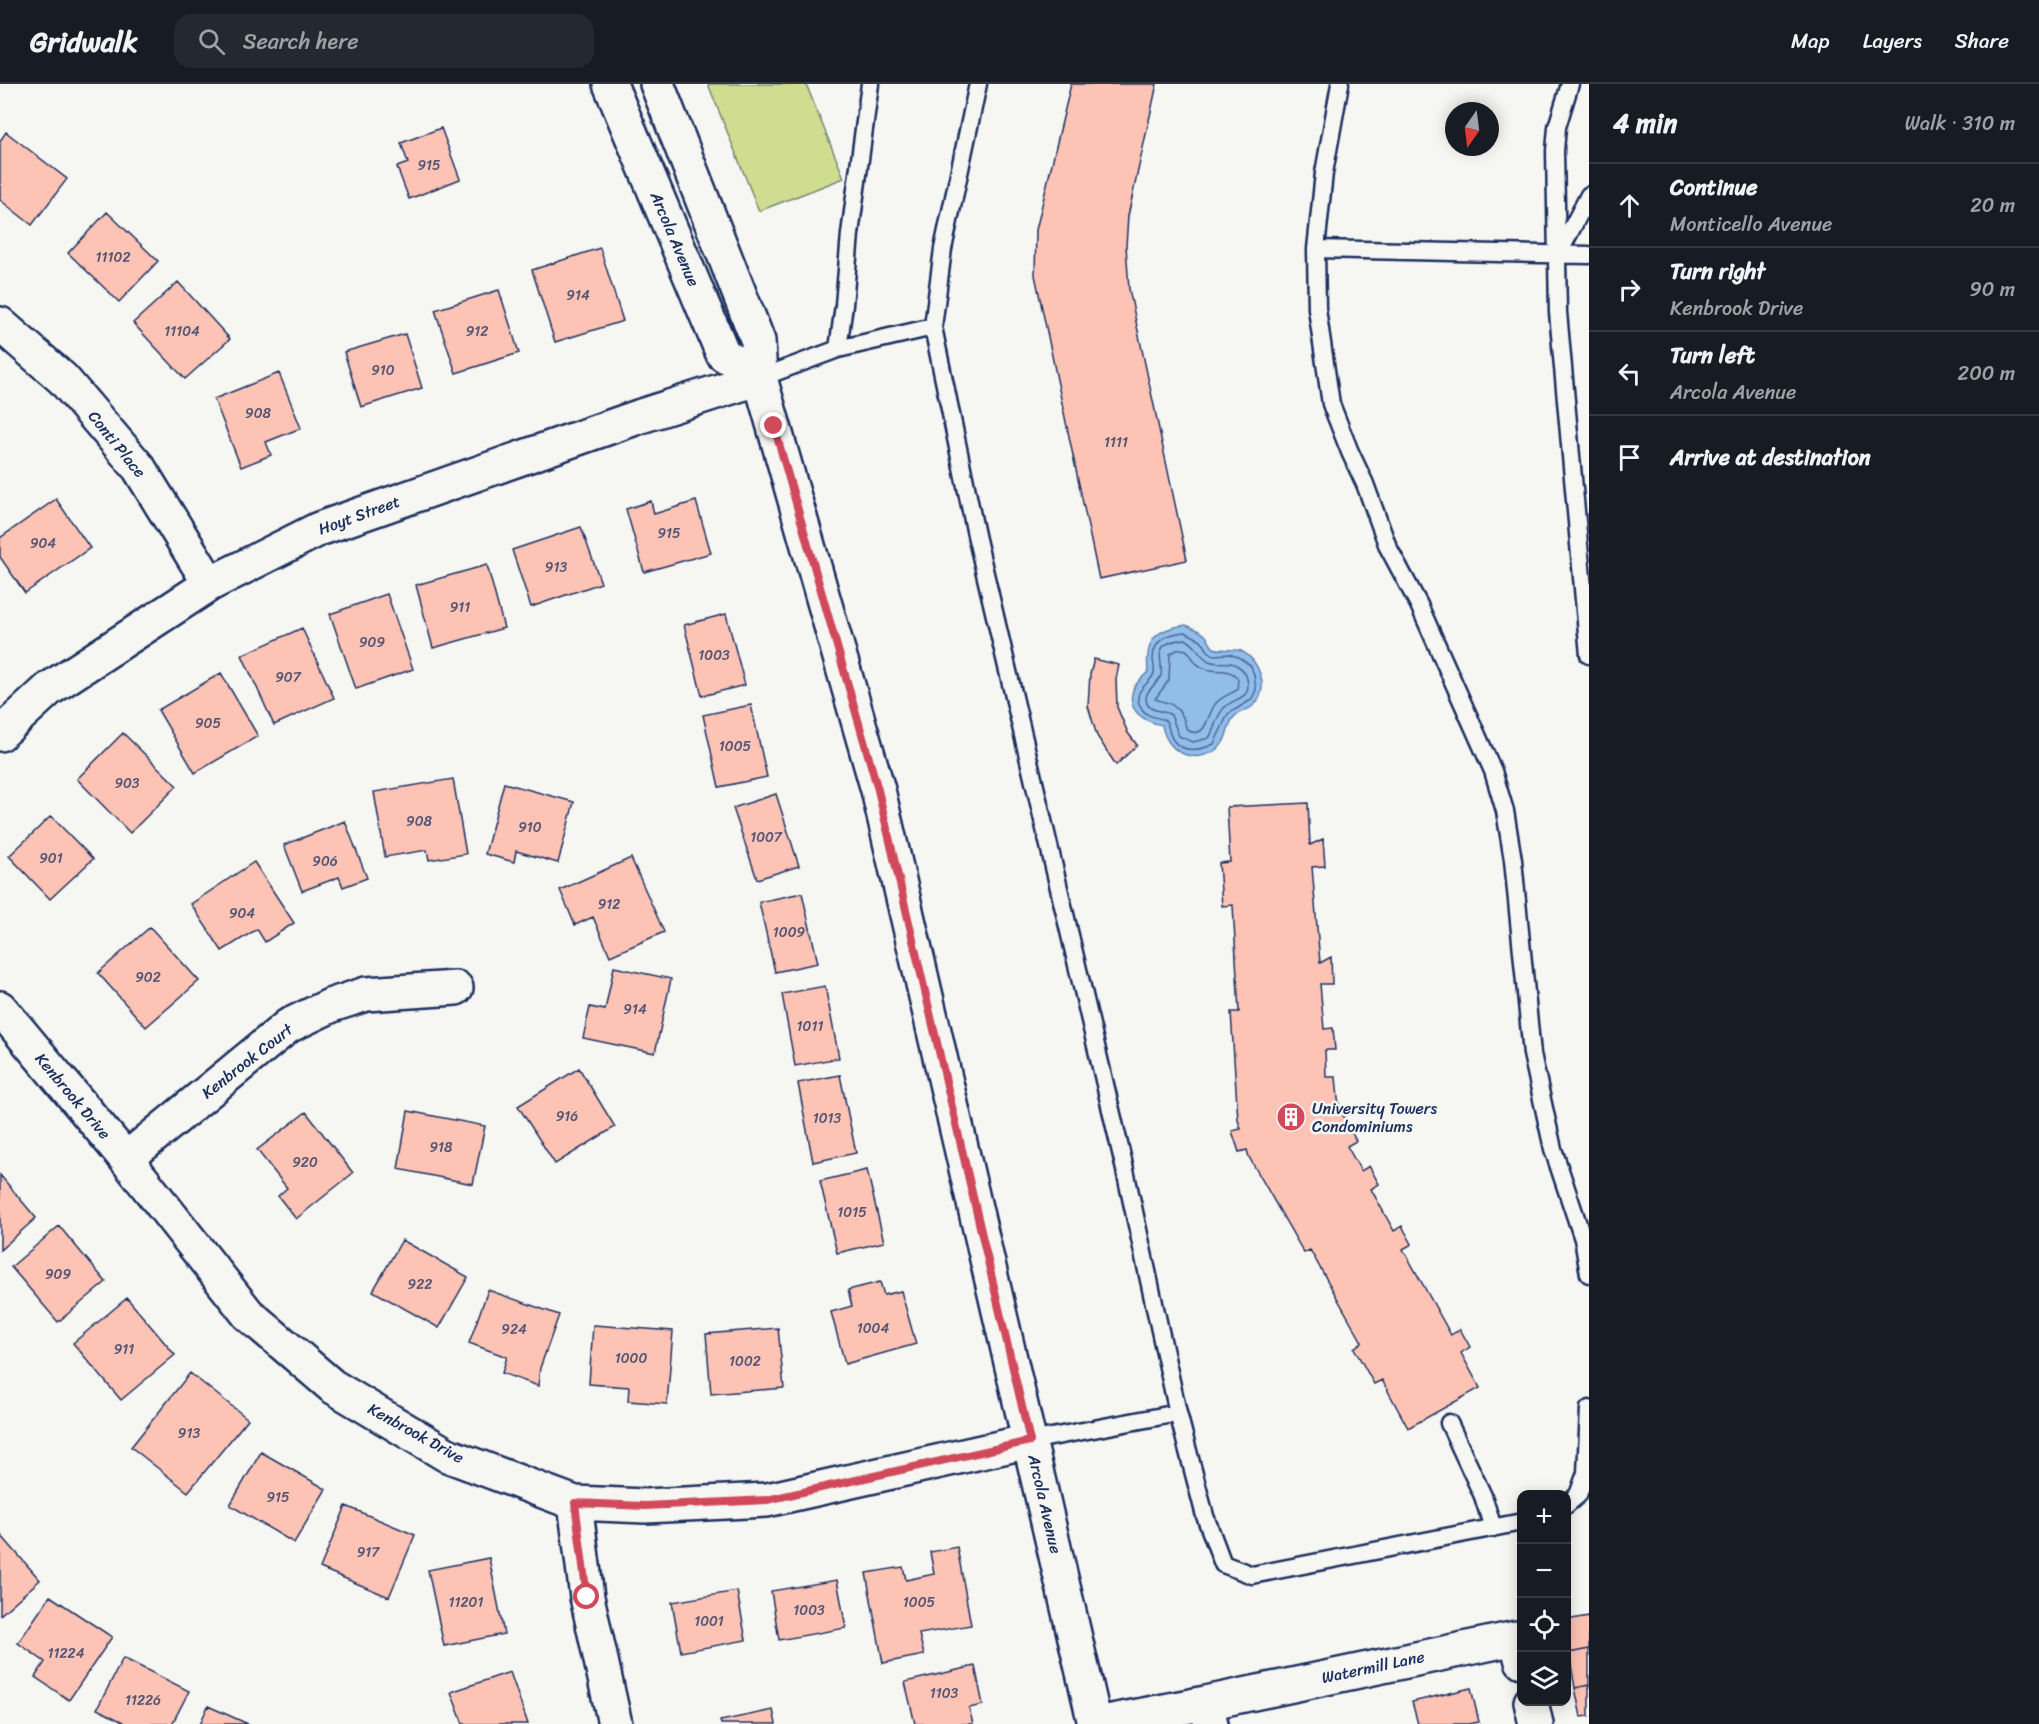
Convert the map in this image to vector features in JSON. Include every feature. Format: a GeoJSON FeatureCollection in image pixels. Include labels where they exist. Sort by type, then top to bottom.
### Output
{"type":"FeatureCollection","features":[{"type":"Feature","properties":{"kind":"street","name":"Arcola Avenue"},"geometry":{"type":"LineString","coordinates":[[610,84],[723,354],[760,378]]}},
{"type":"Feature","properties":{"kind":"street","name":"Arcola Avenue"},"geometry":{"type":"LineString","coordinates":[[657,84],[758,341],[760,378],[878,790],[1096,1724]]}},
{"type":"Feature","properties":{"kind":"street","name":"Conti Place"},"geometry":{"type":"LineString","coordinates":[[0,324],[63,378],[140,468],[210,584]]}},
{"type":"Feature","properties":{"kind":"street","name":"Hoyt Street"},"geometry":{"type":"LineString","coordinates":[[0,734],[49,689],[210,584],[319,529],[641,416],[760,378]]}},
{"type":"Feature","properties":{"kind":"street","name":"Kenbrook Court"},"geometry":{"type":"LineString","coordinates":[[126,1159],[288,1026],[332,1005],[366,994],[456,987]]}},
{"type":"Feature","properties":{"kind":"street","name":"Kenbrook Drive"},"geometry":{"type":"LineString","coordinates":[[0,1008],[126,1159],[248,1314],[332,1386],[447,1455],[575,1503],[645,1506],[767,1500],[1030,1441]]}},
{"type":"Feature","properties":{"kind":"street"},"geometry":{"type":"LineString","coordinates":[[575,1503],[587,1597],[615,1724]]}},
{"type":"Feature","properties":{"kind":"street","name":"Watermill Lane"},"geometry":{"type":"LineString","coordinates":[[1096,1724],[1209,1713],[1516,1638],[1519,1652]]}},
{"type":"Feature","properties":{"kind":"street"},"geometry":{"type":"LineString","coordinates":[[1532,1706],[1536,1724]]}},
{"type":"Feature","properties":{"kind":"lane"},"geometry":{"type":"LineString","coordinates":[[838,349],[850,234],[870,84]]}},
{"type":"Feature","properties":{"kind":"lane"},"geometry":{"type":"LineString","coordinates":[[978,84],[943,249],[933,327],[976,535],[1123,1161],[1178,1413],[1205,1516],[1223,1564],[1252,1575],[1517,1523]]}},
{"type":"Feature","properties":{"kind":"lane"},"geometry":{"type":"LineString","coordinates":[[1340,84],[1324,173],[1317,249],[1317,309],[1331,404],[1365,484],[1388,547],[1419,605],[1493,771],[1505,811],[1519,907],[1532,1054],[1553,1149],[1583,1239],[1589,1274]]}},
{"type":"Feature","properties":{"kind":"lane"},"geometry":{"type":"LineString","coordinates":[[1570,84],[1557,127],[1555,151],[1558,312],[1589,655]]}},
{"type":"Feature","properties":{"kind":"lane"},"geometry":{"type":"LineString","coordinates":[[1558,254],[1589,195]]}},
{"type":"Feature","properties":{"kind":"lane"},"geometry":{"type":"LineString","coordinates":[[1317,249],[1589,255]]}},
{"type":"Feature","properties":{"kind":"lane"},"geometry":{"type":"LineString","coordinates":[[760,378],[838,349],[933,327]]}},
{"type":"Feature","properties":{"kind":"lane"},"geometry":{"type":"LineString","coordinates":[[1571,1501],[1578,1495],[1586,1473],[1589,1409]]}},
{"type":"Feature","properties":{"kind":"lane"},"geometry":{"type":"LineString","coordinates":[[1030,1441],[1178,1413]]}},
{"type":"Feature","properties":{"kind":"lane"},"geometry":{"type":"LineString","coordinates":[[1449,1423],[1483,1496],[1493,1528]]}},
{"type":"Feature","properties":{"kind":"green space"},"geometry":{"type":"Polygon","coordinates":[[[708,84],[806,84],[844,178],[759,211],[708,84]]]}},
{"type":"Feature","properties":{"kind":"water"},"geometry":{"type":"Polygon","coordinates":[[[1186,625],[1204,634],[1214,648],[1237,650],[1248,655],[1258,668],[1262,683],[1259,698],[1252,707],[1234,717],[1221,746],[1208,754],[1199,756],[1182,754],[1175,749],[1169,743],[1162,725],[1138,714],[1132,704],[1134,687],[1148,672],[1148,652],[1154,638],[1167,630],[1186,625]]]}},
{"type":"Feature","properties":{"kind":"building"},"geometry":{"type":"Polygon","coordinates":[[[1071,84],[1157,84],[1128,216],[1126,246],[1129,289],[1187,560],[1099,579],[1035,275],[1036,230],[1071,84]]]}},
{"type":"Feature","properties":{"kind":"building"},"geometry":{"type":"Polygon","coordinates":[[[441,128],[460,179],[409,199],[397,167],[408,163],[401,143],[441,128]]]}},
{"type":"Feature","properties":{"kind":"building"},"geometry":{"type":"Polygon","coordinates":[[[6,132],[67,179],[32,225],[0,200],[0,141],[6,132]]]}},
{"type":"Feature","properties":{"kind":"building"},"geometry":{"type":"Polygon","coordinates":[[[107,212],[158,261],[119,302],[68,253],[107,212]]]}},
{"type":"Feature","properties":{"kind":"building"},"geometry":{"type":"Polygon","coordinates":[[[600,248],[623,321],[555,342],[532,270],[600,248]]]}},
{"type":"Feature","properties":{"kind":"building"},"geometry":{"type":"Polygon","coordinates":[[[178,282],[230,339],[185,379],[133,323],[178,282]]]}},
{"type":"Feature","properties":{"kind":"building"},"geometry":{"type":"Polygon","coordinates":[[[499,290],[519,353],[456,373],[435,310],[499,290]]]}},
{"type":"Feature","properties":{"kind":"building"},"geometry":{"type":"Polygon","coordinates":[[[405,334],[422,388],[361,407],[344,352],[405,334]]]}},
{"type":"Feature","properties":{"kind":"building"},"geometry":{"type":"Polygon","coordinates":[[[279,373],[301,428],[266,442],[271,455],[241,467],[214,399],[279,373]]]}},
{"type":"Feature","properties":{"kind":"building"},"geometry":{"type":"Polygon","coordinates":[[[56,499],[90,548],[25,593],[0,557],[0,538],[56,499]]]}},
{"type":"Feature","properties":{"kind":"building"},"geometry":{"type":"Polygon","coordinates":[[[651,501],[654,514],[696,501],[711,553],[644,572],[626,509],[651,501]]]}},
{"type":"Feature","properties":{"kind":"building"},"geometry":{"type":"Polygon","coordinates":[[[581,527],[601,583],[531,607],[512,550],[581,527]]]}},
{"type":"Feature","properties":{"kind":"building"},"geometry":{"type":"Polygon","coordinates":[[[487,565],[504,628],[433,648],[416,585],[487,565]]]}},
{"type":"Feature","properties":{"kind":"building"},"geometry":{"type":"Polygon","coordinates":[[[387,594],[413,669],[356,689],[330,614],[387,594]]]}},
{"type":"Feature","properties":{"kind":"building"},"geometry":{"type":"Polygon","coordinates":[[[726,614],[745,685],[702,696],[684,625],[726,614]]]}},
{"type":"Feature","properties":{"kind":"building"},"geometry":{"type":"Polygon","coordinates":[[[302,628],[334,698],[274,725],[242,655],[302,628]]]}},
{"type":"Feature","properties":{"kind":"building"},"geometry":{"type":"Polygon","coordinates":[[[1094,659],[1119,665],[1116,679],[1117,707],[1128,733],[1137,745],[1116,765],[1097,736],[1088,706],[1090,674],[1094,659]]]}},
{"type":"Feature","properties":{"kind":"building"},"geometry":{"type":"Polygon","coordinates":[[[221,673],[258,736],[195,773],[158,710],[221,673]]]}},
{"type":"Feature","properties":{"kind":"building"},"geometry":{"type":"Polygon","coordinates":[[[751,705],[767,777],[719,787],[703,715],[751,705]]]}},
{"type":"Feature","properties":{"kind":"building"},"geometry":{"type":"Polygon","coordinates":[[[123,733],[177,786],[130,833],[77,779],[123,733]]]}},
{"type":"Feature","properties":{"kind":"building"},"geometry":{"type":"Polygon","coordinates":[[[453,779],[466,854],[429,860],[427,850],[385,857],[374,792],[453,779]]]}},
{"type":"Feature","properties":{"kind":"building"},"geometry":{"type":"Polygon","coordinates":[[[504,783],[574,802],[558,863],[516,851],[514,862],[485,854],[504,783]]]}},
{"type":"Feature","properties":{"kind":"building"},"geometry":{"type":"Polygon","coordinates":[[[776,794],[799,866],[757,879],[733,808],[776,794]]]}},
{"type":"Feature","properties":{"kind":"building","name":"University Towers Condominiums"},"geometry":{"type":"Polygon","coordinates":[[[1308,803],[1310,845],[1323,839],[1325,866],[1312,867],[1320,963],[1331,957],[1332,984],[1320,984],[1324,1029],[1333,1028],[1335,1050],[1325,1050],[1326,1077],[1336,1077],[1342,1113],[1356,1141],[1347,1146],[1361,1171],[1369,1166],[1379,1184],[1371,1189],[1394,1231],[1402,1226],[1412,1244],[1403,1249],[1451,1335],[1460,1329],[1470,1347],[1461,1353],[1480,1388],[1408,1428],[1382,1380],[1374,1384],[1354,1348],[1362,1342],[1310,1250],[1304,1253],[1247,1150],[1239,1152],[1232,1131],[1241,1129],[1238,1120],[1231,1012],[1239,1012],[1233,905],[1222,906],[1219,863],[1230,862],[1227,807],[1308,803]]]}},
{"type":"Feature","properties":{"kind":"building"},"geometry":{"type":"Polygon","coordinates":[[[51,816],[93,859],[50,899],[9,856],[51,816]]]}},
{"type":"Feature","properties":{"kind":"building"},"geometry":{"type":"Polygon","coordinates":[[[345,821],[367,878],[343,887],[339,877],[302,891],[284,845],[345,821]]]}},
{"type":"Feature","properties":{"kind":"building"},"geometry":{"type":"Polygon","coordinates":[[[631,858],[664,932],[610,956],[593,917],[575,925],[560,890],[631,858]]]}},
{"type":"Feature","properties":{"kind":"building"},"geometry":{"type":"Polygon","coordinates":[[[254,862],[294,923],[265,942],[257,929],[222,951],[191,904],[254,862]]]}},
{"type":"Feature","properties":{"kind":"building"},"geometry":{"type":"Polygon","coordinates":[[[802,893],[818,963],[775,972],[759,902],[802,893]]]}},
{"type":"Feature","properties":{"kind":"building"},"geometry":{"type":"Polygon","coordinates":[[[150,927],[199,981],[146,1027],[98,973],[150,927]]]}},
{"type":"Feature","properties":{"kind":"building"},"geometry":{"type":"Polygon","coordinates":[[[614,967],[671,979],[655,1053],[583,1038],[590,1007],[605,1010],[614,967]]]}},
{"type":"Feature","properties":{"kind":"building"},"geometry":{"type":"Polygon","coordinates":[[[825,986],[839,1058],[795,1066],[782,994],[825,986]]]}},
{"type":"Feature","properties":{"kind":"building"},"geometry":{"type":"Polygon","coordinates":[[[579,1068],[615,1127],[555,1164],[518,1106],[579,1068]]]}},
{"type":"Feature","properties":{"kind":"building"},"geometry":{"type":"Polygon","coordinates":[[[840,1075],[856,1153],[813,1162],[798,1083],[840,1075]]]}},
{"type":"Feature","properties":{"kind":"building"},"geometry":{"type":"Polygon","coordinates":[[[408,1111],[485,1126],[473,1184],[398,1169],[408,1111]]]}},
{"type":"Feature","properties":{"kind":"building"},"geometry":{"type":"Polygon","coordinates":[[[306,1112],[353,1173],[296,1219],[278,1196],[287,1188],[257,1150],[306,1112]]]}},
{"type":"Feature","properties":{"kind":"building"},"geometry":{"type":"Polygon","coordinates":[[[867,1170],[884,1242],[837,1253],[820,1181],[867,1170]]]}},
{"type":"Feature","properties":{"kind":"building"},"geometry":{"type":"Polygon","coordinates":[[[0,1175],[36,1218],[0,1250],[0,1175]]]}},
{"type":"Feature","properties":{"kind":"building"},"geometry":{"type":"Polygon","coordinates":[[[59,1226],[106,1282],[58,1322],[11,1267],[59,1226]]]}},
{"type":"Feature","properties":{"kind":"building"},"geometry":{"type":"Polygon","coordinates":[[[402,1240],[468,1277],[439,1328],[373,1291],[402,1240]]]}},
{"type":"Feature","properties":{"kind":"building"},"geometry":{"type":"Polygon","coordinates":[[[880,1282],[884,1295],[901,1291],[916,1344],[845,1364],[831,1312],[852,1306],[848,1290],[880,1282]]]}},
{"type":"Feature","properties":{"kind":"building"},"geometry":{"type":"Polygon","coordinates":[[[488,1290],[559,1315],[540,1368],[538,1386],[502,1373],[507,1357],[469,1343],[488,1290]]]}},
{"type":"Feature","properties":{"kind":"building"},"geometry":{"type":"Polygon","coordinates":[[[127,1298],[175,1355],[121,1400],[73,1343],[127,1298]]]}},
{"type":"Feature","properties":{"kind":"building"},"geometry":{"type":"Polygon","coordinates":[[[593,1325],[673,1331],[667,1404],[628,1401],[629,1387],[589,1384],[593,1325]]]}},
{"type":"Feature","properties":{"kind":"building"},"geometry":{"type":"Polygon","coordinates":[[[778,1328],[784,1388],[711,1394],[706,1334],[778,1328]]]}},
{"type":"Feature","properties":{"kind":"building"},"geometry":{"type":"Polygon","coordinates":[[[190,1373],[248,1419],[188,1492],[131,1447],[190,1373]]]}},
{"type":"Feature","properties":{"kind":"building"},"geometry":{"type":"Polygon","coordinates":[[[261,1452],[326,1489],[294,1543],[230,1505],[261,1452]]]}},
{"type":"Feature","properties":{"kind":"building"},"geometry":{"type":"Polygon","coordinates":[[[346,1506],[415,1535],[389,1597],[320,1568],[346,1506]]]}},
{"type":"Feature","properties":{"kind":"building"},"geometry":{"type":"Polygon","coordinates":[[[0,1534],[40,1580],[0,1615],[0,1534]]]}},
{"type":"Feature","properties":{"kind":"building"},"geometry":{"type":"Polygon","coordinates":[[[957,1547],[971,1625],[919,1634],[924,1655],[883,1663],[866,1573],[903,1567],[906,1580],[934,1574],[930,1552],[957,1547]]]}},
{"type":"Feature","properties":{"kind":"building"},"geometry":{"type":"Polygon","coordinates":[[[489,1558],[504,1634],[444,1646],[428,1570],[489,1558]]]}},
{"type":"Feature","properties":{"kind":"building"},"geometry":{"type":"Polygon","coordinates":[[[837,1580],[846,1628],[779,1640],[771,1591],[837,1580]]]}},
{"type":"Feature","properties":{"kind":"building"},"geometry":{"type":"Polygon","coordinates":[[[737,1591],[746,1640],[681,1652],[672,1602],[737,1591]]]}},
{"type":"Feature","properties":{"kind":"building"},"geometry":{"type":"Polygon","coordinates":[[[50,1596],[112,1637],[69,1700],[35,1677],[45,1662],[18,1643],[50,1596]]]}},
{"type":"Feature","properties":{"kind":"building"},"geometry":{"type":"Polygon","coordinates":[[[1589,1616],[1589,1649],[1571,1653],[1571,1619],[1589,1616]]]}},
{"type":"Feature","properties":{"kind":"building"},"geometry":{"type":"Polygon","coordinates":[[[1589,1649],[1589,1685],[1575,1688],[1571,1653],[1589,1649]]]}},
{"type":"Feature","properties":{"kind":"building"},"geometry":{"type":"Polygon","coordinates":[[[123,1658],[189,1691],[172,1724],[122,1724],[123,1722],[97,1709],[123,1658]]]}},
{"type":"Feature","properties":{"kind":"building"},"geometry":{"type":"Polygon","coordinates":[[[975,1666],[983,1705],[969,1708],[973,1724],[915,1724],[905,1682],[975,1666]]]}},
{"type":"Feature","properties":{"kind":"building"},"geometry":{"type":"Polygon","coordinates":[[[510,1672],[528,1724],[463,1724],[451,1692],[510,1672]]]}},
{"type":"Feature","properties":{"kind":"building"},"geometry":{"type":"Polygon","coordinates":[[[1589,1685],[1589,1716],[1581,1717],[1575,1688],[1589,1685]]]}},
{"type":"Feature","properties":{"kind":"building"},"geometry":{"type":"Polygon","coordinates":[[[1471,1688],[1479,1722],[1418,1724],[1412,1702],[1471,1688]]]}},
{"type":"Feature","properties":{"kind":"building"},"geometry":{"type":"Polygon","coordinates":[[[208,1706],[248,1724],[200,1724],[208,1706]]]}},
{"type":"Feature","properties":{"kind":"building"},"geometry":{"type":"Polygon","coordinates":[[[773,1710],[776,1724],[721,1724],[720,1721],[773,1710]]]}},
{"type":"Feature","properties":{"kind":"place","name":"University Towers Condominiums"},"geometry":{"type":"Point","coordinates":[1291,1117]}},
{"type":"Feature","properties":{"kind":"route"},"geometry":{"type":"LineString","coordinates":[[587,1597],[575,1503],[645,1506],[767,1500],[1030,1441],[878,790],[774,426]]}}]}
